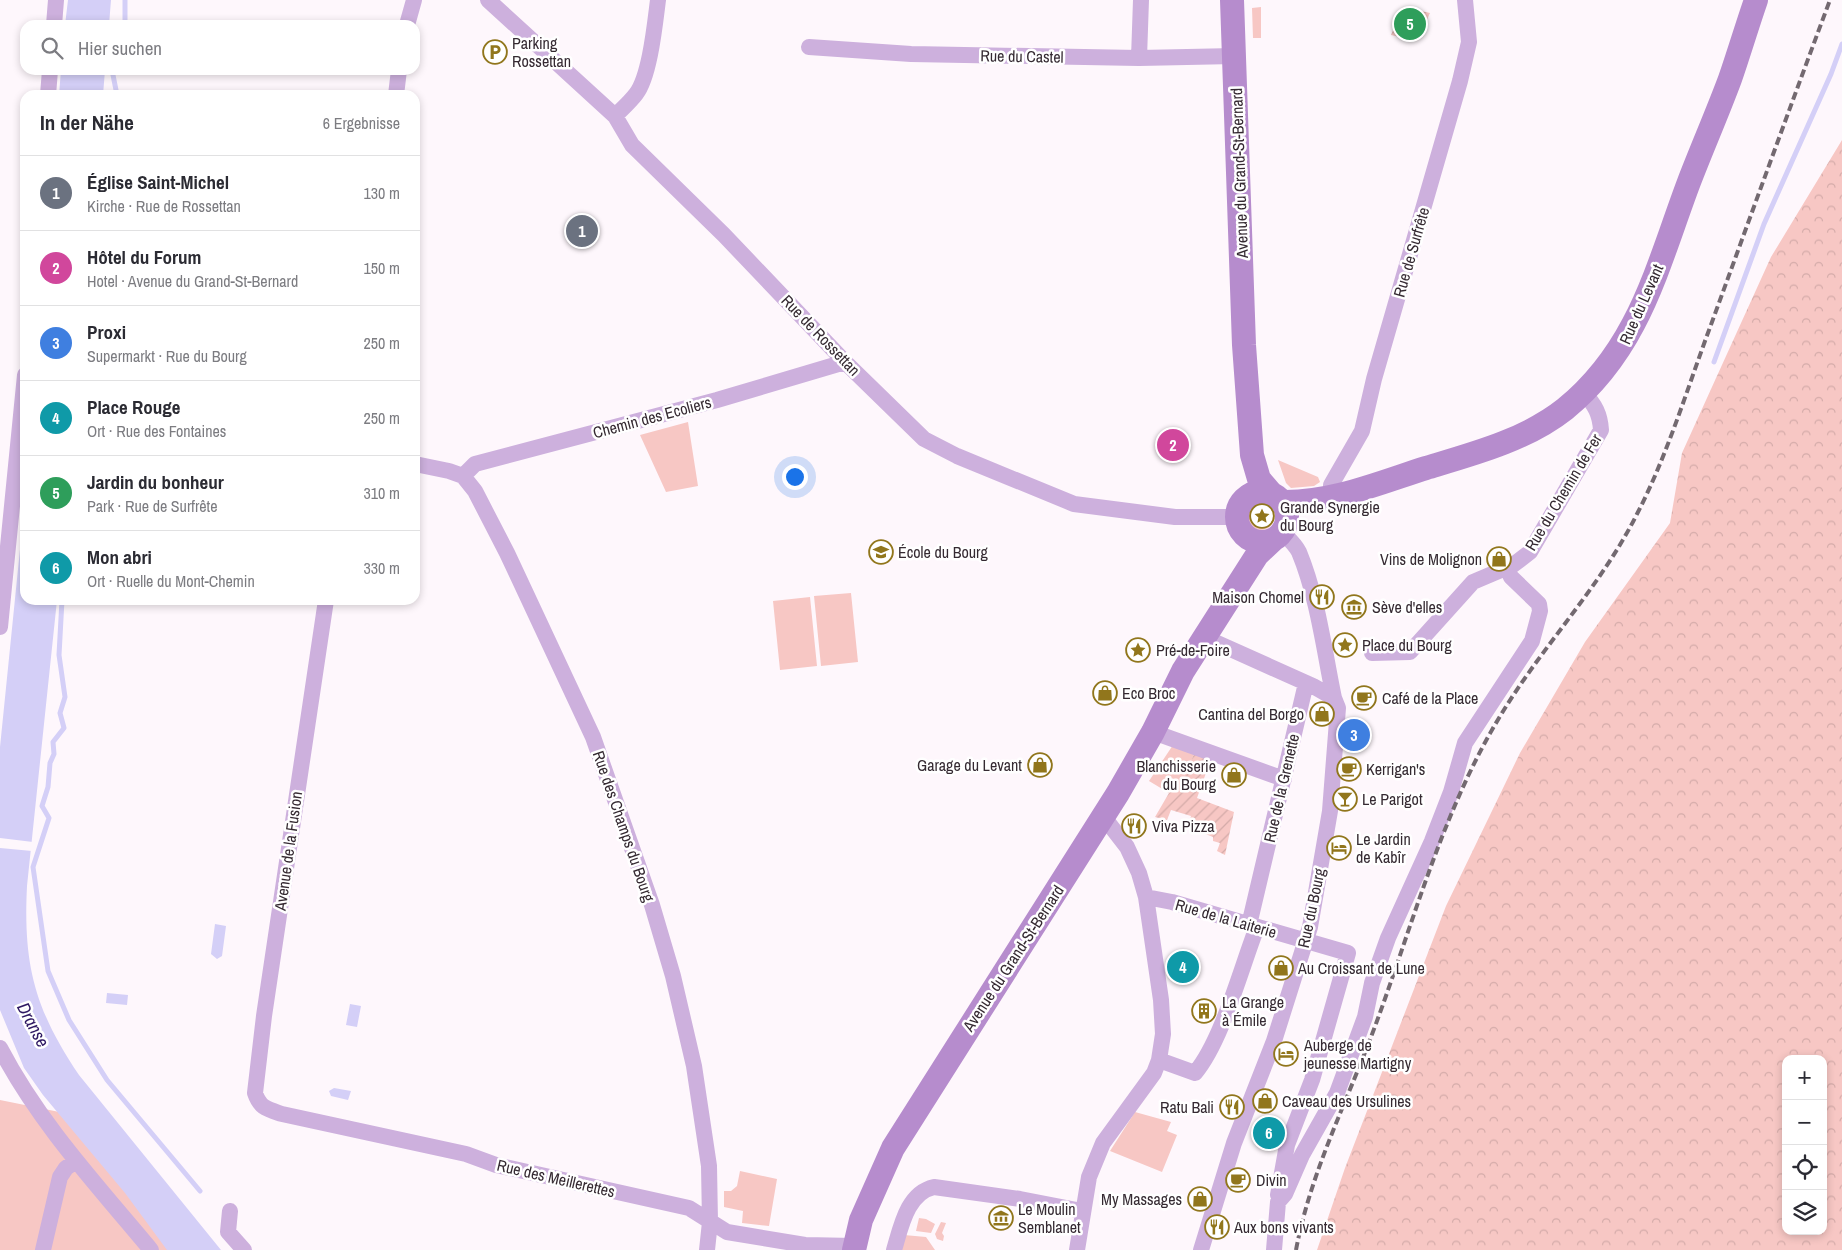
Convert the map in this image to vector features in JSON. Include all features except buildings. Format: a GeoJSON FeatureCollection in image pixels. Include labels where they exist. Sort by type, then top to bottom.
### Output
{"type":"FeatureCollection","features":[{"type":"Feature","properties":{"kind":"street"},"geometry":{"type":"LineString","coordinates":[[54,20],[56,0]]}},
{"type":"Feature","properties":{"kind":"street"},"geometry":{"type":"LineString","coordinates":[[408,20],[414,0]]}},
{"type":"Feature","properties":{"kind":"street","name":"Rue de Rossettan"},"geometry":{"type":"LineString","coordinates":[[488,0],[615,116],[632,145],[724,235],[845,362],[924,439],[957,456],[1062,500],[1084,506],[1175,517],[1240,517]]}},
{"type":"Feature","properties":{"kind":"street"},"geometry":{"type":"LineString","coordinates":[[615,116],[637,94],[642,83],[651,48],[658,0]]}},
{"type":"Feature","properties":{"kind":"street"},"geometry":{"type":"LineString","coordinates":[[1139,58],[1141,0]]}},
{"type":"Feature","properties":{"kind":"street","name":"Avenue du Grand-St-Bernard"},"geometry":{"type":"LineString","coordinates":[[1232,0],[1244,345],[1253,463],[1260,479],[1276,497]]}},
{"type":"Feature","properties":{"kind":"street","name":"Rue de Surfrête"},"geometry":{"type":"LineString","coordinates":[[1331,498],[1331,485],[1362,431],[1374,378],[1460,81],[1469,42],[1465,0]]}},
{"type":"Feature","properties":{"kind":"street","name":"Rue du Levant"},"geometry":{"type":"LineString","coordinates":[[1280,532],[1331,498],[1464,456],[1522,434],[1564,410],[1584,393],[1608,367],[1637,320],[1730,79],[1756,0]]}},
{"type":"Feature","properties":{"kind":"street","name":"Rue du Castel"},"geometry":{"type":"LineString","coordinates":[[809,47],[911,54],[1139,58],[1235,56]]}},
{"type":"Feature","properties":{"kind":"street"},"geometry":{"type":"LineString","coordinates":[[48,90],[50,75]]}},
{"type":"Feature","properties":{"kind":"street"},"geometry":{"type":"LineString","coordinates":[[397,90],[398,75]]}},
{"type":"Feature","properties":{"kind":"street","name":"Avenue du Grand-St-Bernard"},"geometry":{"type":"LineString","coordinates":[[854,1248],[861,1220],[893,1148],[1103,816],[1153,732],[1184,670],[1200,625],[1235,566],[1244,488],[1240,432],[1244,345]]}},
{"type":"Feature","properties":{"kind":"street","name":"Chemin des Ecoliers"},"geometry":{"type":"LineString","coordinates":[[463,476],[475,464],[717,400],[845,362]]}},
{"type":"Feature","properties":{"kind":"street","name":"Rue du Chemin de Fer"},"geometry":{"type":"LineString","coordinates":[[1372,654],[1410,652],[1474,582],[1485,575],[1507,568],[1530,552],[1600,430],[1600,417],[1591,400],[1584,393]]}},
{"type":"Feature","properties":{"kind":"street"},"geometry":{"type":"LineString","coordinates":[[0,627],[20,425]]}},
{"type":"Feature","properties":{"kind":"street"},"geometry":{"type":"LineString","coordinates":[[420,465],[463,476]]}},
{"type":"Feature","properties":{"kind":"street","name":"Rue des Champs du Bourg"},"geometry":{"type":"LineString","coordinates":[[463,476],[475,491],[507,553],[594,737],[652,905],[673,976],[694,1066],[709,1166],[710,1222],[707,1250]]}},
{"type":"Feature","properties":{"kind":"street"},"geometry":{"type":"LineString","coordinates":[[1261,491],[1276,497],[1287,514],[1280,532],[1257,541],[1240,517],[1252,493],[1261,491]]}},
{"type":"Feature","properties":{"kind":"street","name":"Rue du Levant"},"geometry":{"type":"LineString","coordinates":[[1276,497],[1331,498]]}},
{"type":"Feature","properties":{"kind":"street","name":"Avenue du Grand-St-Bernard"},"geometry":{"type":"LineString","coordinates":[[1184,670],[1257,555],[1280,532]]}},
{"type":"Feature","properties":{"kind":"street","name":"Rue du Bourg"},"geometry":{"type":"LineString","coordinates":[[1201,1250],[1234,1143],[1274,1041],[1310,927],[1330,811],[1339,713],[1334,698],[1316,608],[1298,552],[1292,541],[1280,532]]}},
{"type":"Feature","properties":{"kind":"street"},"geometry":{"type":"LineString","coordinates":[[1274,1250],[1278,1202],[1285,1194],[1302,1155],[1336,1093],[1365,1017],[1372,983],[1388,938],[1432,841],[1451,792],[1465,743],[1532,641],[1540,612],[1539,604],[1511,577],[1507,568]]}},
{"type":"Feature","properties":{"kind":"street","name":"Avenue de la Fusion"},"geometry":{"type":"LineString","coordinates":[[258,1102],[255,1093],[264,1016],[325,605]]}},
{"type":"Feature","properties":{"kind":"street"},"geometry":{"type":"LineString","coordinates":[[1206,638],[1306,683],[1334,698]]}},
{"type":"Feature","properties":{"kind":"street","name":"Rue de la Grenette"},"geometry":{"type":"LineString","coordinates":[[1159,1060],[1194,1073],[1202,1064],[1220,1025],[1253,926],[1306,683]]}},
{"type":"Feature","properties":{"kind":"street"},"geometry":{"type":"LineString","coordinates":[[1153,732],[1284,779]]}},
{"type":"Feature","properties":{"kind":"street"},"geometry":{"type":"LineString","coordinates":[[1078,1250],[1082,1211],[1089,1177],[1103,1143],[1146,1084],[1159,1060],[1163,1034],[1161,1000],[1146,897],[1139,873],[1127,847],[1103,816]]}},
{"type":"Feature","properties":{"kind":"street","name":"Rue de la Laiterie"},"geometry":{"type":"LineString","coordinates":[[1146,897],[1172,902],[1348,953],[1312,1080],[1287,1145],[1278,1202]]}},
{"type":"Feature","properties":{"kind":"street"},"geometry":{"type":"LineString","coordinates":[[0,1048],[31,1101],[76,1161],[151,1250]]}},
{"type":"Feature","properties":{"kind":"street","name":"Rue des Meillerettes"},"geometry":{"type":"LineString","coordinates":[[258,1102],[263,1108],[282,1114],[466,1154],[496,1165],[689,1208],[726,1232],[805,1245],[854,1248]]}},
{"type":"Feature","properties":{"kind":"street"},"geometry":{"type":"LineString","coordinates":[[43,1250],[60,1178],[66,1168],[76,1161]]}},
{"type":"Feature","properties":{"kind":"street"},"geometry":{"type":"LineString","coordinates":[[894,1250],[913,1200],[923,1190],[934,1187],[1020,1199],[1082,1211]]}},
{"type":"Feature","properties":{"kind":"street"},"geometry":{"type":"LineString","coordinates":[[230,1211],[228,1232],[244,1250]]}},
{"type":"Feature","properties":{"kind":"green space"},"geometry":{"type":"Polygon","coordinates":[[[1261,7],[1261,38],[1253,38],[1252,8],[1261,7]]]}},
{"type":"Feature","properties":{"kind":"green space"},"geometry":{"type":"Polygon","coordinates":[[[1403,7],[1430,13],[1417,41],[1391,35],[1403,7]]]}},
{"type":"Feature","properties":{"kind":"green space"},"geometry":{"type":"Polygon","coordinates":[[[1842,140],[1842,1250],[1317,1250],[1345,1168],[1446,906],[1520,753],[1585,642],[1670,523],[1682,453],[1771,257],[1842,140]]]}},
{"type":"Feature","properties":{"kind":"green space"},"geometry":{"type":"Polygon","coordinates":[[[688,422],[698,486],[666,492],[640,435],[688,422]]]}},
{"type":"Feature","properties":{"kind":"green space"},"geometry":{"type":"Polygon","coordinates":[[[1278,460],[1318,477],[1320,482],[1314,486],[1291,488],[1286,483],[1278,460]]]}},
{"type":"Feature","properties":{"kind":"green space"},"geometry":{"type":"Polygon","coordinates":[[[1261,504],[1270,508],[1274,517],[1270,526],[1261,530],[1252,526],[1248,517],[1252,508],[1261,504]]]}},
{"type":"Feature","properties":{"kind":"green space"},"geometry":{"type":"Polygon","coordinates":[[[851,593],[858,662],[821,666],[814,596],[851,593]]]}},
{"type":"Feature","properties":{"kind":"green space"},"geometry":{"type":"Polygon","coordinates":[[[810,597],[817,666],[780,670],[773,601],[810,597]]]}},
{"type":"Feature","properties":{"kind":"green space"},"geometry":{"type":"Polygon","coordinates":[[[1173,745],[1195,752],[1177,792],[1169,793],[1149,781],[1173,745]]]}},
{"type":"Feature","properties":{"kind":"green space"},"geometry":{"type":"Polygon","coordinates":[[[1195,752],[1211,759],[1197,798],[1234,812],[1225,855],[1217,851],[1220,843],[1213,841],[1213,837],[1188,827],[1191,816],[1171,810],[1167,820],[1155,817],[1169,793],[1177,791],[1195,752]]]}},
{"type":"Feature","properties":{"kind":"green space"},"geometry":{"type":"Polygon","coordinates":[[[0,1100],[89,1118],[196,1250],[0,1250],[0,1100]]]}},
{"type":"Feature","properties":{"kind":"green space"},"geometry":{"type":"Polygon","coordinates":[[[1135,1112],[1171,1122],[1167,1131],[1177,1135],[1162,1172],[1110,1151],[1135,1112]]]}},
{"type":"Feature","properties":{"kind":"green space"},"geometry":{"type":"Polygon","coordinates":[[[740,1171],[777,1179],[769,1226],[742,1223],[743,1211],[724,1207],[724,1191],[731,1191],[737,1186],[740,1171]]]}},
{"type":"Feature","properties":{"kind":"green space"},"geometry":{"type":"Polygon","coordinates":[[[919,1218],[926,1219],[935,1224],[931,1233],[916,1231],[919,1218]]]}},
{"type":"Feature","properties":{"kind":"green space"},"geometry":{"type":"Polygon","coordinates":[[[941,1222],[946,1223],[942,1233],[944,1236],[943,1241],[937,1239],[935,1234],[941,1222]]]}},
{"type":"Feature","properties":{"kind":"green space"},"geometry":{"type":"Polygon","coordinates":[[[904,1235],[926,1237],[935,1250],[900,1250],[904,1235]]]}},
{"type":"Feature","properties":{"kind":"water"},"geometry":{"type":"Polygon","coordinates":[[[68,0],[111,0],[109,20],[66,20],[68,0]]]}},
{"type":"Feature","properties":{"kind":"water"},"geometry":{"type":"Polygon","coordinates":[[[61,75],[105,75],[103,90],[59,90],[61,75]]]}},
{"type":"Feature","properties":{"kind":"water","name":"Dranse"},"geometry":{"type":"Polygon","coordinates":[[[20,549],[20,605],[56,605],[27,886],[27,940],[35,986],[52,1029],[79,1075],[221,1250],[167,1250],[125,1193],[43,1095],[24,1068],[0,1010],[0,747],[20,549]]]}},
{"type":"Feature","properties":{"kind":"water"},"geometry":{"type":"Polygon","coordinates":[[[215,924],[226,926],[222,956],[217,959],[211,954],[215,924]]]}},
{"type":"Feature","properties":{"kind":"water"},"geometry":{"type":"Polygon","coordinates":[[[107,993],[128,995],[127,1005],[106,1003],[107,993]]]}},
{"type":"Feature","properties":{"kind":"water"},"geometry":{"type":"Polygon","coordinates":[[[350,1004],[361,1006],[357,1027],[346,1025],[350,1004]]]}},
{"type":"Feature","properties":{"kind":"water"},"geometry":{"type":"Polygon","coordinates":[[[334,1088],[351,1091],[348,1100],[331,1096],[329,1091],[334,1088]]]}},
{"type":"Feature","properties":{"kind":"pier"},"geometry":{"type":"Polygon","coordinates":[[[0,838],[33,842],[32,851],[0,848],[0,838]]]}},
{"type":"Feature","properties":{"kind":"waterway"},"geometry":{"type":"LineString","coordinates":[[125,0],[125,20]]}},
{"type":"Feature","properties":{"kind":"waterway"},"geometry":{"type":"LineString","coordinates":[[1714,362],[1764,224],[1831,74],[1842,44]]}},
{"type":"Feature","properties":{"kind":"waterway"},"geometry":{"type":"LineString","coordinates":[[113,75],[116,90]]}},
{"type":"Feature","properties":{"kind":"waterway"},"geometry":{"type":"LineString","coordinates":[[62,605],[59,655],[65,697],[60,713],[64,728],[53,742],[54,754],[50,763],[48,787],[42,806],[49,818],[33,867],[48,971],[69,1020],[107,1080],[200,1191]]}},
{"type":"Feature","properties":{"kind":"railway"},"geometry":{"type":"LineString","coordinates":[[1296,1250],[1302,1222],[1319,1168],[1371,1037],[1429,872],[1462,790],[1502,713],[1518,688],[1607,566],[1623,540],[1648,491],[1677,419],[1830,0]]}},
{"type":"Feature","properties":{"kind":"place","name":"Jardin du bonheur"},"geometry":{"type":"Point","coordinates":[1410,24]}},
{"type":"Feature","properties":{"kind":"place","name":"Parking Rossettan"},"geometry":{"type":"Point","coordinates":[495,52]}},
{"type":"Feature","properties":{"kind":"place","name":"Église Saint-Michel"},"geometry":{"type":"Point","coordinates":[582,231]}},
{"type":"Feature","properties":{"kind":"place","name":"Hôtel du Forum"},"geometry":{"type":"Point","coordinates":[1173,445]}},
{"type":"Feature","properties":{"kind":"place","name":"Grande Synergie du Bourg"},"geometry":{"type":"Point","coordinates":[1262,516]}},
{"type":"Feature","properties":{"kind":"place","name":"École du Bourg"},"geometry":{"type":"Point","coordinates":[881,552]}},
{"type":"Feature","properties":{"kind":"place","name":"Vins de Molignon"},"geometry":{"type":"Point","coordinates":[1499,559]}},
{"type":"Feature","properties":{"kind":"place","name":"Maison Chomel"},"geometry":{"type":"Point","coordinates":[1322,597]}},
{"type":"Feature","properties":{"kind":"place","name":"Sève d'elles"},"geometry":{"type":"Point","coordinates":[1354,607]}},
{"type":"Feature","properties":{"kind":"place","name":"Place du Bourg"},"geometry":{"type":"Point","coordinates":[1345,645]}},
{"type":"Feature","properties":{"kind":"place","name":"Pré-de-Foire"},"geometry":{"type":"Point","coordinates":[1138,650]}},
{"type":"Feature","properties":{"kind":"place","name":"Eco Broc"},"geometry":{"type":"Point","coordinates":[1105,693]}},
{"type":"Feature","properties":{"kind":"place","name":"Café de la Place"},"geometry":{"type":"Point","coordinates":[1364,698]}},
{"type":"Feature","properties":{"kind":"place","name":"Cantina del Borgo"},"geometry":{"type":"Point","coordinates":[1322,714]}},
{"type":"Feature","properties":{"kind":"place","name":"Proxi"},"geometry":{"type":"Point","coordinates":[1354,735]}},
{"type":"Feature","properties":{"kind":"place","name":"Garage du Levant"},"geometry":{"type":"Point","coordinates":[1040,765]}},
{"type":"Feature","properties":{"kind":"place","name":"Kerrigan's"},"geometry":{"type":"Point","coordinates":[1349,769]}},
{"type":"Feature","properties":{"kind":"place","name":"Blanchisserie du Bourg"},"geometry":{"type":"Point","coordinates":[1234,775]}},
{"type":"Feature","properties":{"kind":"place","name":"Le Parigot"},"geometry":{"type":"Point","coordinates":[1345,799]}},
{"type":"Feature","properties":{"kind":"place","name":"Viva Pizza"},"geometry":{"type":"Point","coordinates":[1134,826]}},
{"type":"Feature","properties":{"kind":"place","name":"Le Jardin de Kabîr"},"geometry":{"type":"Point","coordinates":[1339,848]}},
{"type":"Feature","properties":{"kind":"place","name":"Place Rouge"},"geometry":{"type":"Point","coordinates":[1183,967]}},
{"type":"Feature","properties":{"kind":"place","name":"Au Croissant de Lune"},"geometry":{"type":"Point","coordinates":[1281,968]}},
{"type":"Feature","properties":{"kind":"place","name":"La Grange à Émile"},"geometry":{"type":"Point","coordinates":[1204,1011]}},
{"type":"Feature","properties":{"kind":"place","name":"Auberge de jeunesse Martigny"},"geometry":{"type":"Point","coordinates":[1286,1054]}},
{"type":"Feature","properties":{"kind":"place","name":"Caveau des Ursulines"},"geometry":{"type":"Point","coordinates":[1265,1101]}},
{"type":"Feature","properties":{"kind":"place","name":"Ratu Bali"},"geometry":{"type":"Point","coordinates":[1232,1107]}},
{"type":"Feature","properties":{"kind":"place","name":"Mon abri"},"geometry":{"type":"Point","coordinates":[1269,1133]}},
{"type":"Feature","properties":{"kind":"place","name":"Divin"},"geometry":{"type":"Point","coordinates":[1238,1180]}},
{"type":"Feature","properties":{"kind":"place","name":"My Massages"},"geometry":{"type":"Point","coordinates":[1200,1199]}},
{"type":"Feature","properties":{"kind":"place","name":"Le Moulin Semblanet"},"geometry":{"type":"Point","coordinates":[1001,1218]}},
{"type":"Feature","properties":{"kind":"place","name":"Aux bons vivants"},"geometry":{"type":"Point","coordinates":[1217,1227]}}]}
